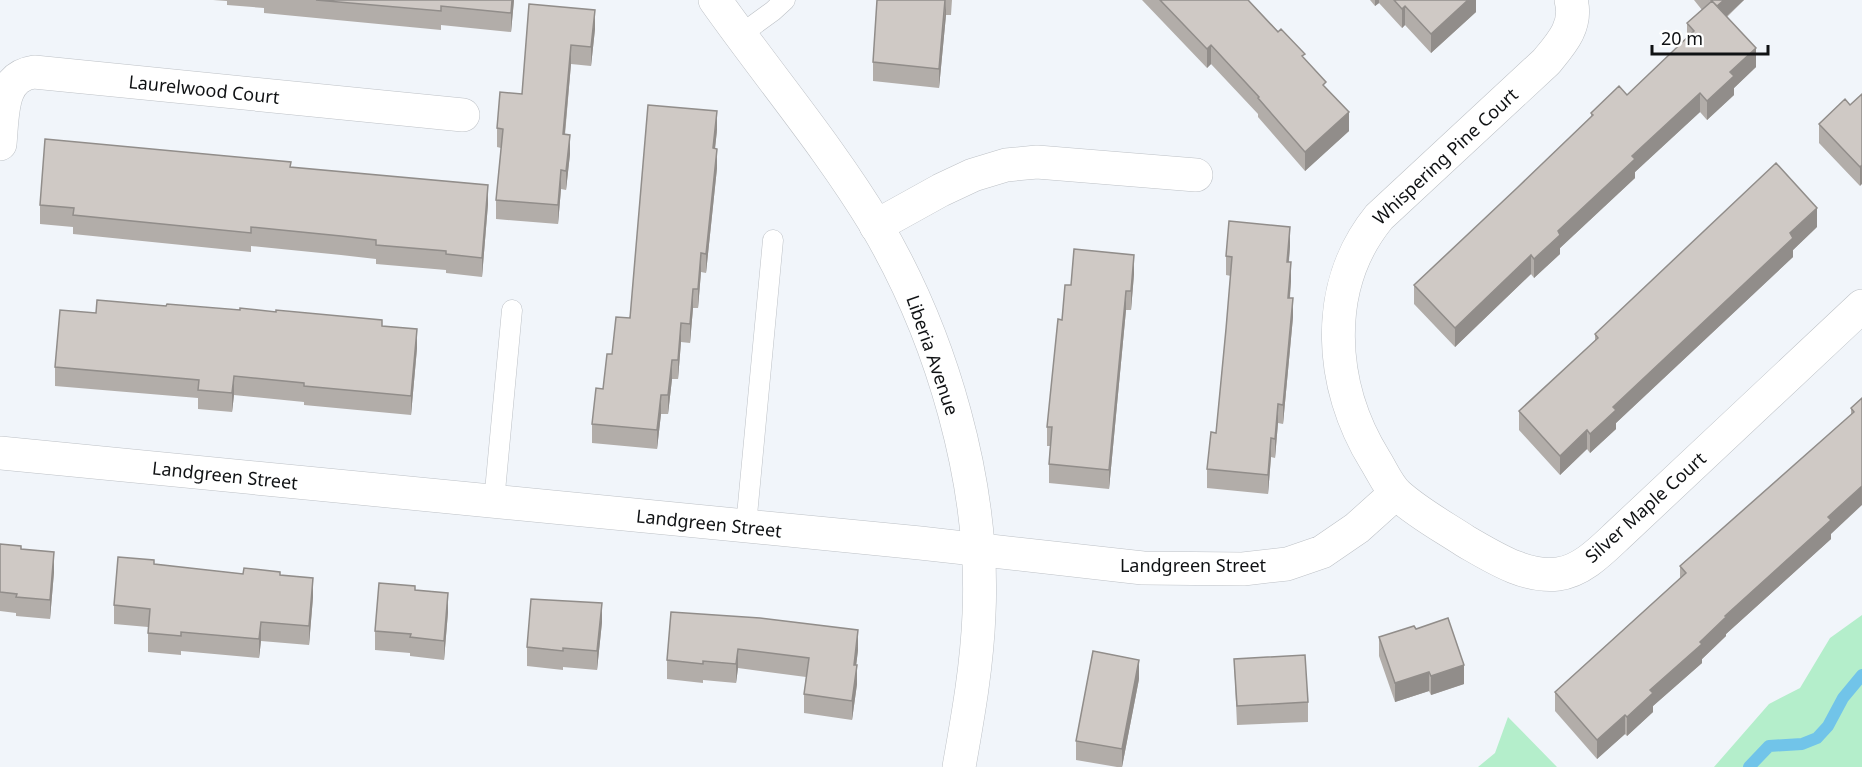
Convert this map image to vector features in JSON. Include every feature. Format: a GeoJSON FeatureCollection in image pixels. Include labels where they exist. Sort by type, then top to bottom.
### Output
{"type":"FeatureCollection","features":[{"type":"Feature","properties":{"kind":"street","name":"Liberia Avenue"},"geometry":{"type":"LineString","coordinates":[[715,0],[841,171],[876,226],[912,292],[944,376],[967,463],[979,549],[979,614],[974,668],[959,767]]}},
{"type":"Feature","properties":{"kind":"street","name":"Whispering Pine Court"},"geometry":{"type":"LineString","coordinates":[[1396,493],[1367,447],[1347,399],[1338,336],[1339,312],[1351,261],[1366,232],[1378,217],[1546,62],[1565,39],[1573,19],[1571,0]]}},
{"type":"Feature","properties":{"kind":"street","name":"Laurelwood Court"},"geometry":{"type":"LineString","coordinates":[[0,144],[4,91],[22,74],[34,72],[463,114]]}},
{"type":"Feature","properties":{"kind":"street"},"geometry":{"type":"LineString","coordinates":[[876,226],[941,190],[973,175],[1006,165],[1037,162],[1196,175]]}},
{"type":"Feature","properties":{"kind":"street","name":"Silver Maple Court"},"geometry":{"type":"LineString","coordinates":[[1396,493],[1431,521],[1492,557],[1522,570],[1540,574],[1560,574],[1576,568],[1597,554],[1618,535],[1862,306]]}},
{"type":"Feature","properties":{"kind":"street","name":"Landgreen Street"},"geometry":{"type":"LineString","coordinates":[[0,453],[979,549],[1143,568],[1243,568],[1287,564],[1322,552],[1357,528],[1396,493]]}},
{"type":"Feature","properties":{"kind":"lane"},"geometry":{"type":"LineString","coordinates":[[740,35],[773,12],[785,0]]}},
{"type":"Feature","properties":{"kind":"lane"},"geometry":{"type":"LineString","coordinates":[[746,526],[773,240]]}},
{"type":"Feature","properties":{"kind":"lane"},"geometry":{"type":"LineString","coordinates":[[494,502],[512,310]]}},
{"type":"Feature","properties":{"kind":"green space"},"geometry":{"type":"Polygon","coordinates":[[[1862,615],[1862,767],[1714,767],[1769,704],[1800,688],[1830,638],[1862,615]]]}},
{"type":"Feature","properties":{"kind":"green space"},"geometry":{"type":"Polygon","coordinates":[[[1508,717],[1557,767],[1478,767],[1495,753],[1508,717]]]}},
{"type":"Feature","properties":{"kind":"building"},"geometry":{"type":"Polygon","coordinates":[[[316,0],[512,0],[511,13],[441,6],[441,11],[316,0]]]}},
{"type":"Feature","properties":{"kind":"building"},"geometry":{"type":"Polygon","coordinates":[[[877,0],[945,0],[939,69],[873,62],[877,0]]]}},
{"type":"Feature","properties":{"kind":"building"},"geometry":{"type":"Polygon","coordinates":[[[1160,0],[1248,0],[1278,32],[1281,29],[1305,54],[1302,56],[1326,82],[1323,85],[1349,112],[1305,152],[1211,45],[1207,49],[1160,0]]]}},
{"type":"Feature","properties":{"kind":"building"},"geometry":{"type":"Polygon","coordinates":[[[1394,0],[1468,0],[1431,34],[1405,6],[1402,9],[1394,0]]]}},
{"type":"Feature","properties":{"kind":"building"},"geometry":{"type":"Polygon","coordinates":[[[1711,0],[1724,0],[1717,6],[1711,0]]]}},
{"type":"Feature","properties":{"kind":"building"},"geometry":{"type":"Polygon","coordinates":[[[1712,1],[1756,48],[1730,72],[1734,76],[1707,101],[1700,93],[1632,156],[1635,159],[1558,231],[1560,235],[1534,259],[1531,255],[1455,328],[1414,285],[1593,115],[1591,113],[1619,86],[1627,95],[1694,31],[1687,23],[1712,1]]]}},
{"type":"Feature","properties":{"kind":"building"},"geometry":{"type":"Polygon","coordinates":[[[529,4],[595,10],[591,47],[571,45],[563,134],[570,135],[566,171],[561,170],[558,205],[496,200],[503,129],[497,128],[500,92],[522,94],[529,4]]]}},
{"type":"Feature","properties":{"kind":"building"},"geometry":{"type":"Polygon","coordinates":[[[1862,94],[1862,165],[1860,167],[1819,124],[1845,99],[1850,105],[1862,94]]]}},
{"type":"Feature","properties":{"kind":"building"},"geometry":{"type":"Polygon","coordinates":[[[648,105],[717,111],[713,148],[717,149],[706,254],[701,253],[698,289],[693,289],[690,324],[681,323],[678,360],[672,360],[668,395],[661,395],[657,430],[592,424],[596,388],[603,389],[607,354],[612,354],[616,317],[630,318],[648,105]]]}},
{"type":"Feature","properties":{"kind":"building"},"geometry":{"type":"Polygon","coordinates":[[[45,139],[291,162],[290,167],[488,185],[482,258],[446,254],[446,251],[376,245],[376,240],[341,236],[251,227],[251,233],[73,215],[74,208],[40,205],[45,139]]]}},
{"type":"Feature","properties":{"kind":"building"},"geometry":{"type":"Polygon","coordinates":[[[1776,163],[1817,208],[1790,233],[1793,238],[1613,407],[1616,410],[1590,434],[1587,430],[1560,456],[1519,411],[1598,338],[1595,334],[1776,163]]]}},
{"type":"Feature","properties":{"kind":"building"},"geometry":{"type":"Polygon","coordinates":[[[1229,221],[1290,227],[1287,262],[1291,262],[1288,298],[1293,298],[1283,405],[1278,404],[1275,439],[1271,438],[1268,475],[1207,469],[1211,432],[1216,433],[1226,329],[1232,257],[1226,256],[1229,221]]]}},
{"type":"Feature","properties":{"kind":"building"},"geometry":{"type":"Polygon","coordinates":[[[1074,249],[1134,255],[1131,291],[1126,291],[1109,470],[1049,464],[1052,427],[1047,427],[1058,319],[1062,320],[1065,285],[1071,285],[1074,249]]]}},
{"type":"Feature","properties":{"kind":"building"},"geometry":{"type":"Polygon","coordinates":[[[97,300],[166,306],[167,304],[276,312],[276,310],[382,320],[382,326],[417,329],[411,396],[304,386],[304,383],[234,376],[232,393],[198,390],[199,380],[55,367],[60,310],[96,313],[97,300]]]}},
{"type":"Feature","properties":{"kind":"building"},"geometry":{"type":"Polygon","coordinates":[[[1862,398],[1862,486],[1828,517],[1831,520],[1725,616],[1700,642],[1702,644],[1650,690],[1653,693],[1597,740],[1555,692],[1686,573],[1680,566],[1854,412],[1851,408],[1862,398]]]}},
{"type":"Feature","properties":{"kind":"building"},"geometry":{"type":"Polygon","coordinates":[[[0,544],[21,546],[21,549],[54,552],[50,600],[16,597],[17,594],[0,592],[0,544]]]}},
{"type":"Feature","properties":{"kind":"building"},"geometry":{"type":"Polygon","coordinates":[[[118,557],[154,560],[154,564],[243,574],[244,568],[313,578],[309,626],[261,622],[259,639],[181,632],[181,636],[148,633],[150,609],[114,605],[118,557]]]}},
{"type":"Feature","properties":{"kind":"building"},"geometry":{"type":"Polygon","coordinates":[[[379,583],[415,586],[415,590],[448,593],[444,641],[410,637],[411,634],[375,631],[379,583]]]}},
{"type":"Feature","properties":{"kind":"building"},"geometry":{"type":"Polygon","coordinates":[[[531,599],[602,603],[597,651],[563,648],[563,651],[527,647],[531,599]]]}},
{"type":"Feature","properties":{"kind":"building"},"geometry":{"type":"Polygon","coordinates":[[[671,612],[760,618],[858,630],[854,665],[857,665],[852,701],[804,694],[809,658],[738,649],[736,664],[703,661],[703,664],[667,660],[671,612]]]}},
{"type":"Feature","properties":{"kind":"building"},"geometry":{"type":"Polygon","coordinates":[[[1448,618],[1464,665],[1431,676],[1429,672],[1395,683],[1379,637],[1414,626],[1416,629],[1448,618]]]}},
{"type":"Feature","properties":{"kind":"building"},"geometry":{"type":"Polygon","coordinates":[[[1093,651],[1139,660],[1122,749],[1076,741],[1093,651]]]}},
{"type":"Feature","properties":{"kind":"building"},"geometry":{"type":"Polygon","coordinates":[[[1305,655],[1308,702],[1237,706],[1234,659],[1305,655]]]}},
{"type":"Feature","properties":{"kind":"waterway"},"geometry":{"type":"LineString","coordinates":[[1749,767],[1769,746],[1802,744],[1817,738],[1828,726],[1843,698],[1862,675]]}}]}
